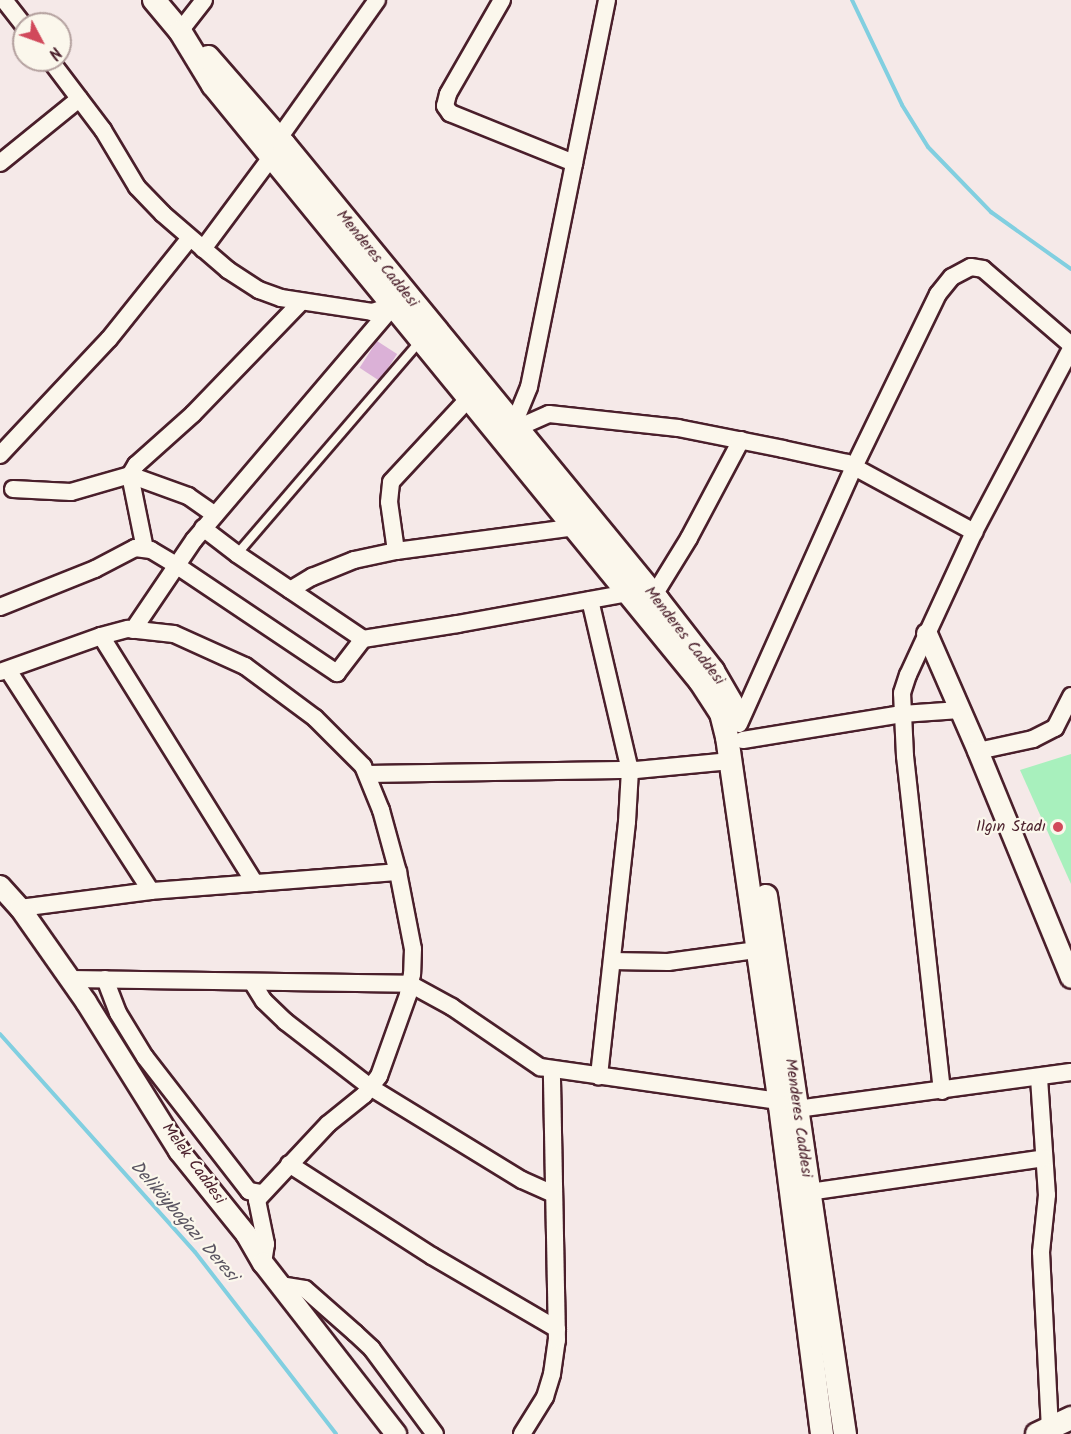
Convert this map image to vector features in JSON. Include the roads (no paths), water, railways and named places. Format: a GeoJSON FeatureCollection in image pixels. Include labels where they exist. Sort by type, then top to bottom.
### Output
{"type":"FeatureCollection","features":[{"type":"Feature","properties":{"kind":"main road","name":"Menderes Caddesi"},"geometry":{"type":"LineString","coordinates":[[154,0],[180,32],[224,74],[275,147],[394,305],[714,700],[725,725],[758,950],[788,1105],[809,1192],[845,1434]]}},
{"type":"Feature","properties":{"kind":"main road","name":"Menderes Caddesi"},"geometry":{"type":"LineString","coordinates":[[275,147],[654,595],[713,670],[728,695],[741,732],[788,1105],[822,1434]]}},
{"type":"Feature","properties":{"kind":"main road"},"geometry":{"type":"LineString","coordinates":[[1044,1431],[1071,1418]]}},
{"type":"Feature","properties":{"kind":"street"},"geometry":{"type":"LineString","coordinates":[[4,0],[13,12]]}},
{"type":"Feature","properties":{"kind":"street"},"geometry":{"type":"LineString","coordinates":[[180,32],[204,0]]}},
{"type":"Feature","properties":{"kind":"street"},"geometry":{"type":"LineString","coordinates":[[0,455],[196,244],[275,147],[378,0]]}},
{"type":"Feature","properties":{"kind":"street"},"geometry":{"type":"LineString","coordinates":[[502,0],[448,94],[445,106],[450,112],[574,163]]}},
{"type":"Feature","properties":{"kind":"street"},"geometry":{"type":"LineString","coordinates":[[514,428],[529,387],[607,0]]}},
{"type":"Feature","properties":{"kind":"street"},"geometry":{"type":"LineString","coordinates":[[59,72],[103,130],[137,187],[196,244],[259,290],[302,302],[372,312],[394,305]]}},
{"type":"Feature","properties":{"kind":"street"},"geometry":{"type":"LineString","coordinates":[[0,163],[80,99]]}},
{"type":"Feature","properties":{"kind":"street"},"geometry":{"type":"LineString","coordinates":[[942,1091],[902,714],[902,693],[974,532],[1071,347],[982,269],[971,267],[952,278],[938,294],[854,467],[741,732],[902,714],[960,710]]}},
{"type":"Feature","properties":{"kind":"street"},"geometry":{"type":"LineString","coordinates":[[145,549],[130,475],[136,465],[193,414],[302,302]]}},
{"type":"Feature","properties":{"kind":"street"},"geometry":{"type":"LineString","coordinates":[[133,630],[176,565],[204,528],[394,305]]}},
{"type":"Feature","properties":{"kind":"street"},"geometry":{"type":"LineString","coordinates":[[396,551],[389,502],[391,482],[469,398]]}},
{"type":"Feature","properties":{"kind":"street"},"geometry":{"type":"LineString","coordinates":[[514,428],[549,414],[678,428],[847,463],[974,532]]}},
{"type":"Feature","properties":{"kind":"street"},"geometry":{"type":"LineString","coordinates":[[654,595],[689,538],[741,440]]}},
{"type":"Feature","properties":{"kind":"street"},"geometry":{"type":"LineString","coordinates":[[13,489],[71,492],[130,475],[189,496],[215,515]]}},
{"type":"Feature","properties":{"kind":"street"},"geometry":{"type":"LineString","coordinates":[[290,590],[312,577],[354,560],[396,551],[575,527]]}},
{"type":"Feature","properties":{"kind":"street"},"geometry":{"type":"LineString","coordinates":[[204,528],[237,554],[363,639]]}},
{"type":"Feature","properties":{"kind":"street"},"geometry":{"type":"LineString","coordinates":[[0,607],[94,569],[129,549],[145,549],[176,565],[337,673],[363,639],[629,593]]}},
{"type":"Feature","properties":{"kind":"street"},"geometry":{"type":"LineString","coordinates":[[590,600],[630,770],[627,822],[599,1076]]}},
{"type":"Feature","properties":{"kind":"street"},"geometry":{"type":"LineString","coordinates":[[150,891],[4,671],[101,636],[133,630],[174,634],[245,666],[315,718],[363,766],[367,774],[381,810],[398,872],[413,949],[410,984],[380,1076],[289,1164],[257,1200],[267,1244],[263,1263]]}},
{"type":"Feature","properties":{"kind":"street"},"geometry":{"type":"LineString","coordinates":[[927,633],[1071,978]]}},
{"type":"Feature","properties":{"kind":"street"},"geometry":{"type":"LineString","coordinates":[[101,636],[255,883]]}},
{"type":"Feature","properties":{"kind":"street"},"geometry":{"type":"LineString","coordinates":[[978,751],[1033,740],[1055,728],[1071,696]]}},
{"type":"Feature","properties":{"kind":"street"},"geometry":{"type":"LineString","coordinates":[[367,774],[630,770],[731,761]]}},
{"type":"Feature","properties":{"kind":"street"},"geometry":{"type":"LineString","coordinates":[[21,908],[150,891],[398,872]]}},
{"type":"Feature","properties":{"kind":"street","name":"Melek Caddesi"},"geometry":{"type":"LineString","coordinates":[[0,886],[21,908],[70,979],[179,1151],[246,1234],[263,1263],[396,1434]]}},
{"type":"Feature","properties":{"kind":"street"},"geometry":{"type":"LineString","coordinates":[[612,961],[668,962],[758,950]]}},
{"type":"Feature","properties":{"kind":"street"},"geometry":{"type":"LineString","coordinates":[[70,979],[410,984],[452,1007],[540,1067],[788,1105],[942,1091],[1071,1072]]}},
{"type":"Feature","properties":{"kind":"street"},"geometry":{"type":"LineString","coordinates":[[105,979],[117,1013],[145,1056],[249,1191],[261,1193]]}},
{"type":"Feature","properties":{"kind":"street"},"geometry":{"type":"LineString","coordinates":[[252,982],[264,1001],[286,1022],[370,1087],[522,1180],[554,1194]]}},
{"type":"Feature","properties":{"kind":"street"},"geometry":{"type":"LineString","coordinates":[[522,1434],[549,1385],[556,1329],[552,1069]]}},
{"type":"Feature","properties":{"kind":"street"},"geometry":{"type":"LineString","coordinates":[[1039,1078],[1047,1195],[1041,1252],[1044,1431]]}},
{"type":"Feature","properties":{"kind":"street"},"geometry":{"type":"LineString","coordinates":[[809,1192],[1044,1158]]}},
{"type":"Feature","properties":{"kind":"street"},"geometry":{"type":"LineString","coordinates":[[289,1164],[432,1257],[556,1329]]}},
{"type":"Feature","properties":{"kind":"street"},"geometry":{"type":"LineString","coordinates":[[280,1285],[305,1289],[372,1349],[435,1434]]}},
{"type":"Feature","properties":{"kind":"lane"},"geometry":{"type":"LineString","coordinates":[[237,554],[421,339]]}},
{"type":"Feature","properties":{"kind":"waterway"},"geometry":{"type":"LineString","coordinates":[[852,0],[902,105],[928,147],[991,212],[1071,269]]}},
{"type":"Feature","properties":{"kind":"waterway","name":"Deliköyboğazı Deresi"},"geometry":{"type":"LineString","coordinates":[[0,1034],[195,1252],[336,1434]]}},
{"type":"Feature","properties":{"kind":"place","name":"Ilgın Stadı"},"geometry":{"type":"Point","coordinates":[1058,827]}}]}
